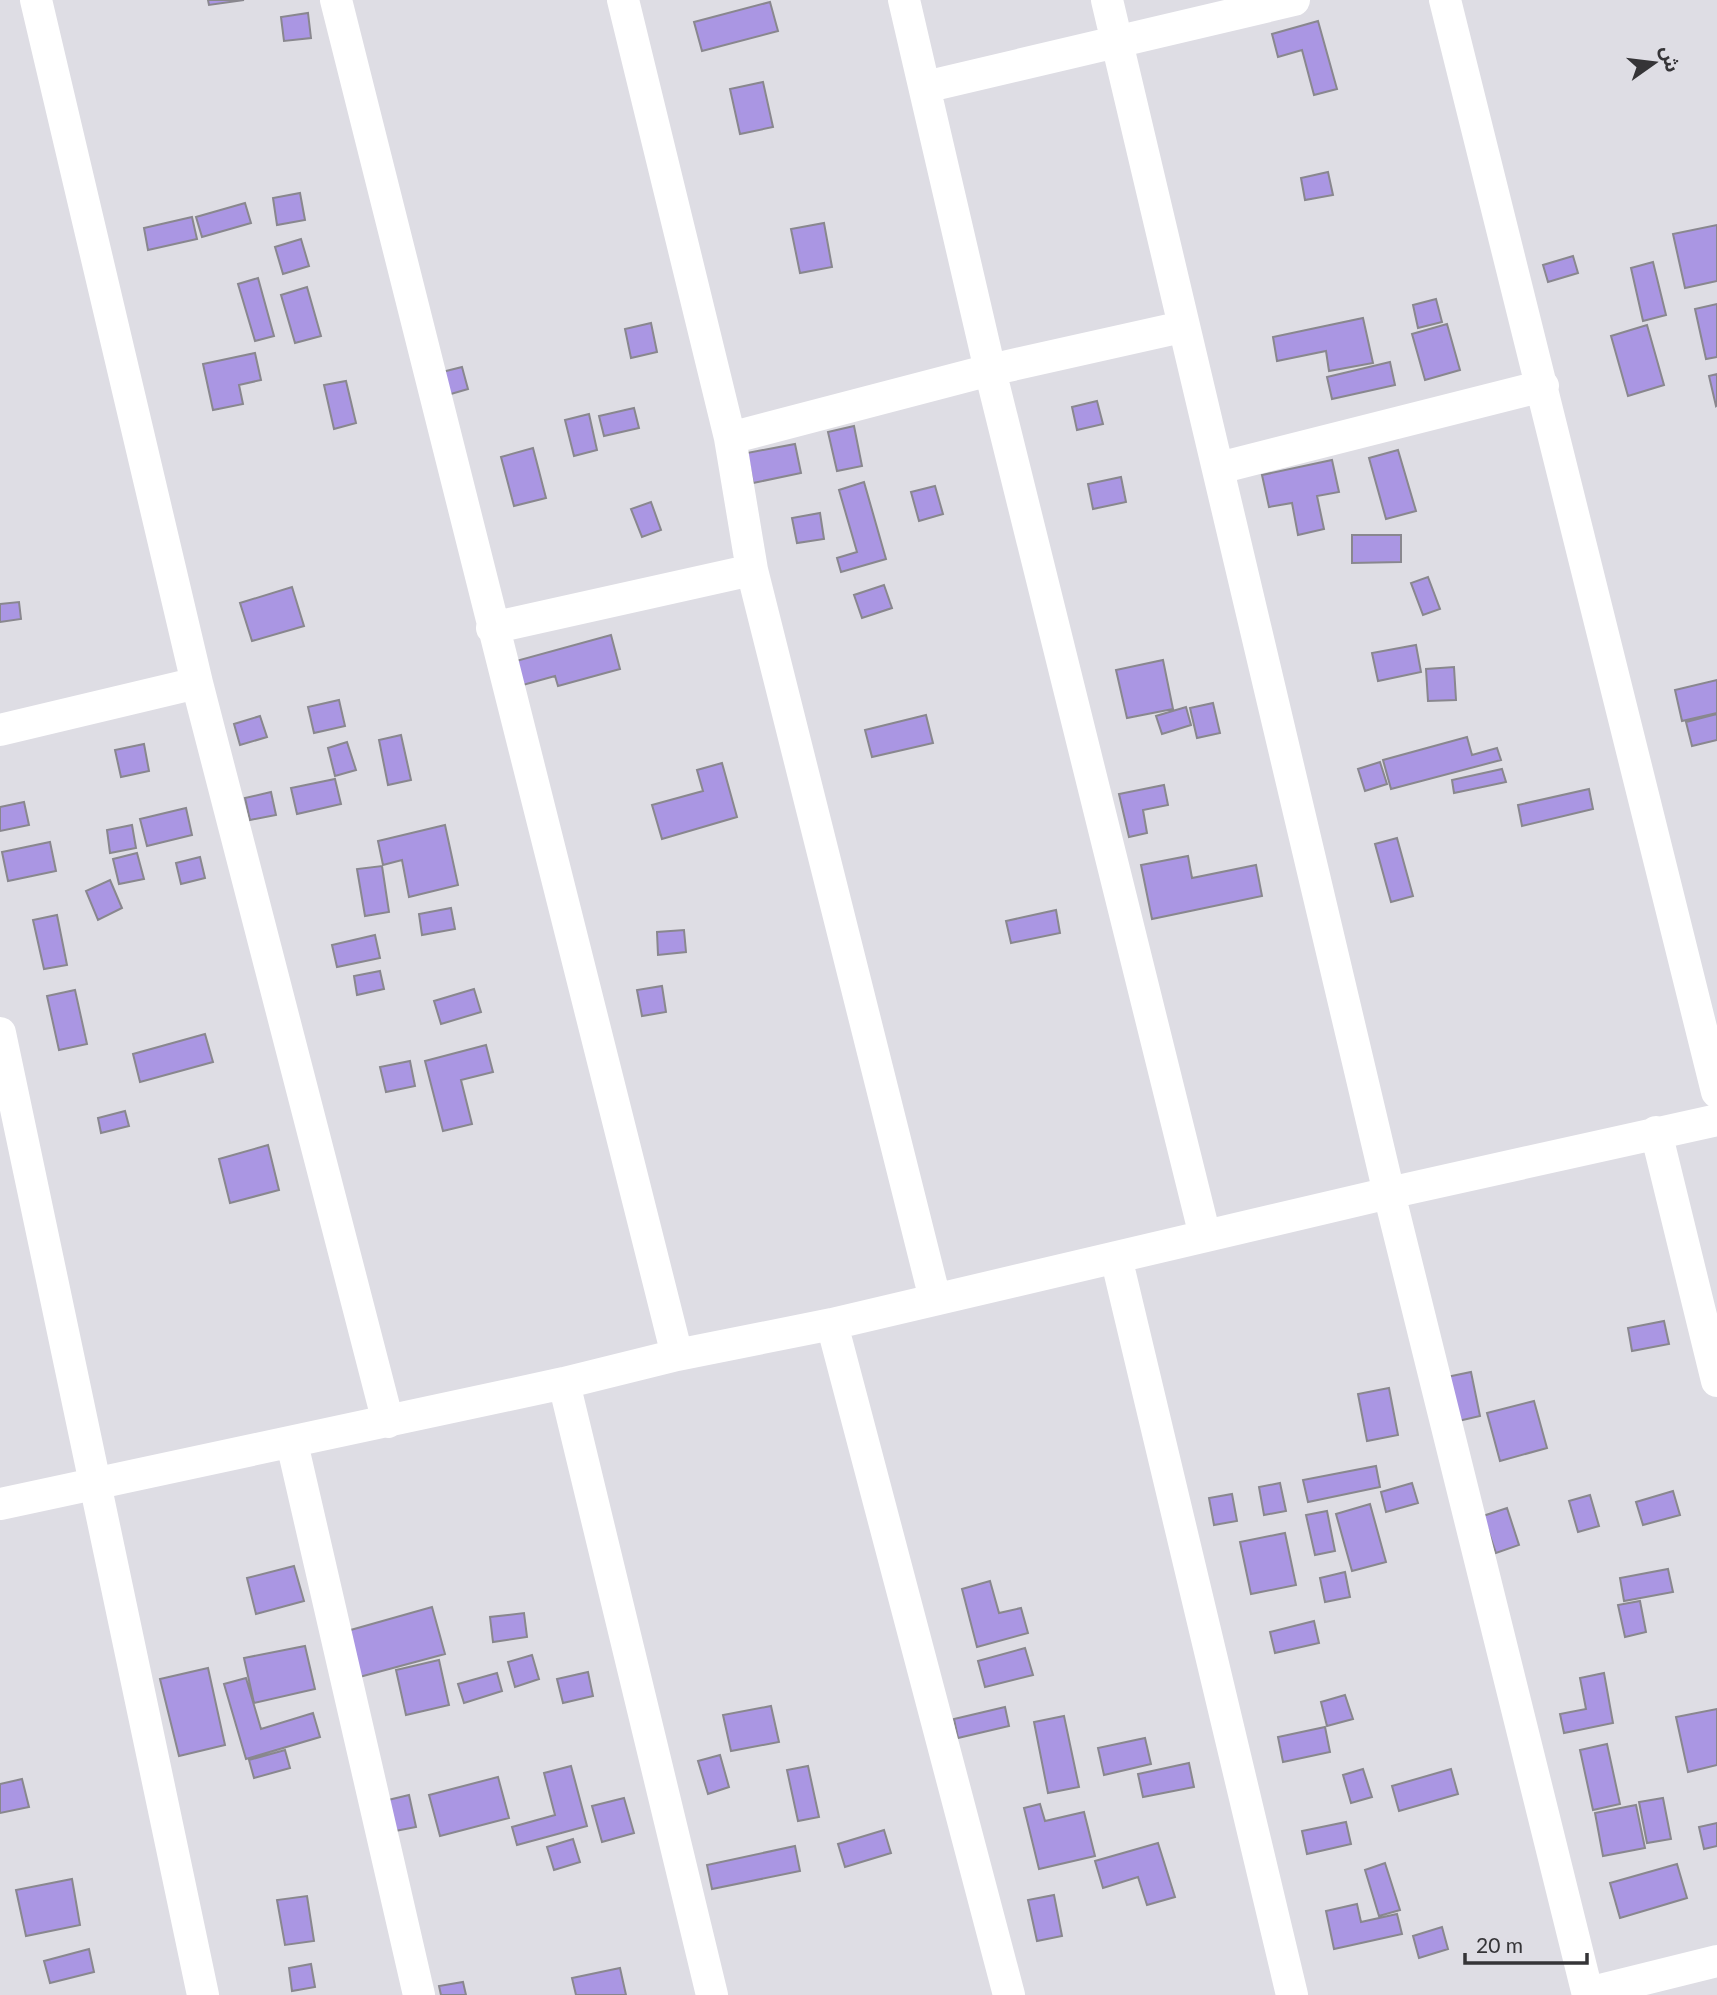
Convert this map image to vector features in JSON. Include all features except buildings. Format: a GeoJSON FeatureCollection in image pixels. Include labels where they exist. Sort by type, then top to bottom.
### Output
{"type":"FeatureCollection","features":[{"type":"Feature","properties":{"kind":"street"},"geometry":{"type":"LineString","coordinates":[[36,0],[197,683],[388,1422]]}},
{"type":"Feature","properties":{"kind":"street"},"geometry":{"type":"LineString","coordinates":[[336,0],[677,1355]]}},
{"type":"Feature","properties":{"kind":"street"},"geometry":{"type":"LineString","coordinates":[[623,0],[730,438],[752,570],[935,1299]]}},
{"type":"Feature","properties":{"kind":"street"},"geometry":{"type":"LineString","coordinates":[[904,0],[990,370],[1205,1236]]}},
{"type":"Feature","properties":{"kind":"street"},"geometry":{"type":"LineString","coordinates":[[1107,0],[1182,327],[1219,468],[1389,1193],[1588,1994],[1717,1961]]}},
{"type":"Feature","properties":{"kind":"street"},"geometry":{"type":"LineString","coordinates":[[925,87],[1294,0]]}},
{"type":"Feature","properties":{"kind":"street"},"geometry":{"type":"LineString","coordinates":[[1445,0],[1717,1092]]}},
{"type":"Feature","properties":{"kind":"street"},"geometry":{"type":"LineString","coordinates":[[730,438],[990,370],[1182,327]]}},
{"type":"Feature","properties":{"kind":"street"},"geometry":{"type":"LineString","coordinates":[[1219,468],[1543,386]]}},
{"type":"Feature","properties":{"kind":"street"},"geometry":{"type":"LineString","coordinates":[[492,628],[752,570]]}},
{"type":"Feature","properties":{"kind":"street"},"geometry":{"type":"LineString","coordinates":[[0,730],[197,683]]}},
{"type":"Feature","properties":{"kind":"street"},"geometry":{"type":"LineString","coordinates":[[0,1033],[203,1995]]}},
{"type":"Feature","properties":{"kind":"street"},"geometry":{"type":"LineString","coordinates":[[0,1504],[388,1422],[677,1355],[832,1324],[1389,1193],[1717,1120]]}},
{"type":"Feature","properties":{"kind":"street"},"geometry":{"type":"LineString","coordinates":[[1656,1132],[1717,1381]]}},
{"type":"Feature","properties":{"kind":"street"},"geometry":{"type":"LineString","coordinates":[[1116,1257],[1292,1995]]}},
{"type":"Feature","properties":{"kind":"street"},"geometry":{"type":"LineString","coordinates":[[832,1324],[1009,1995]]}},
{"type":"Feature","properties":{"kind":"street"},"geometry":{"type":"LineString","coordinates":[[564,1383],[712,1995]]}},
{"type":"Feature","properties":{"kind":"street"},"geometry":{"type":"LineString","coordinates":[[292,1443],[419,1995]]}}]}
